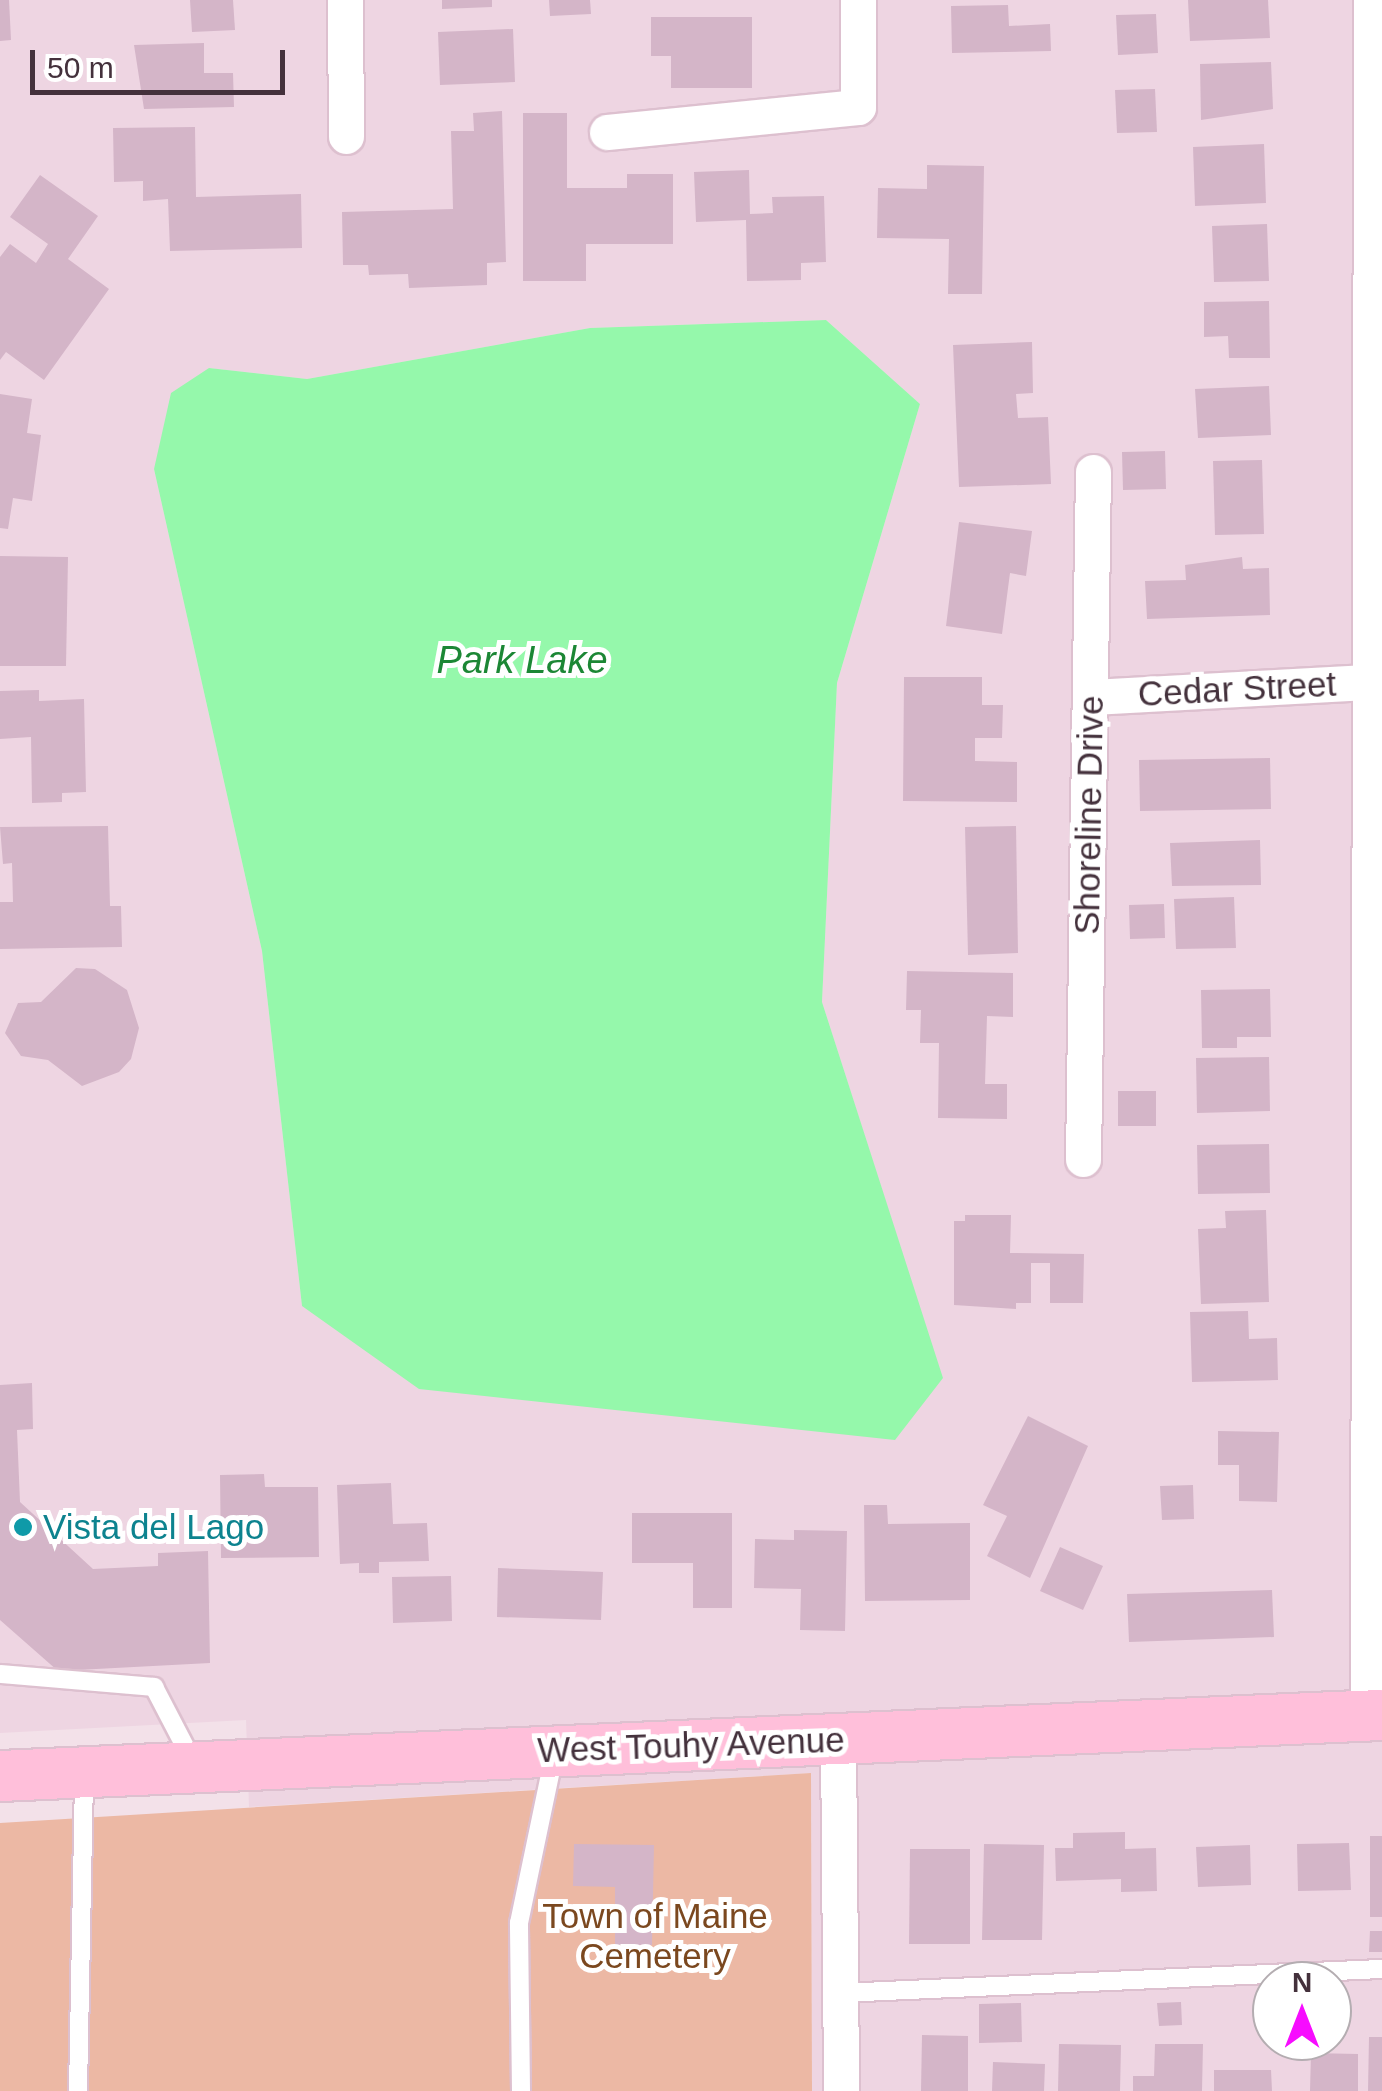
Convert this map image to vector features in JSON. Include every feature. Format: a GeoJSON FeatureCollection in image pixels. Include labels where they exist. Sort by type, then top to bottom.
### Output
{"type":"FeatureCollection","features":[{"type":"Feature","properties":{"kind":"main road","name":"West Touhy Avenue"},"geometry":{"type":"LineString","coordinates":[[0,1776],[1375,1716]]}},
{"type":"Feature","properties":{"kind":"street"},"geometry":{"type":"LineString","coordinates":[[345,0],[346,136]]}},
{"type":"Feature","properties":{"kind":"street"},"geometry":{"type":"LineString","coordinates":[[606,132],[858,108],[858,0]]}},
{"type":"Feature","properties":{"kind":"street"},"geometry":{"type":"LineString","coordinates":[[1372,0],[1375,1716]]}},
{"type":"Feature","properties":{"kind":"street","name":"Shoreline Drive"},"geometry":{"type":"LineString","coordinates":[[1083,1159],[1094,472]]}},
{"type":"Feature","properties":{"kind":"street","name":"Cedar Street"},"geometry":{"type":"LineString","coordinates":[[1091,696],[1376,682]]}},
{"type":"Feature","properties":{"kind":"street"},"geometry":{"type":"LineString","coordinates":[[838,1739],[841,2091]]}},
{"type":"Feature","properties":{"kind":"lane"},"geometry":{"type":"LineString","coordinates":[[0,1674],[154,1688],[195,1767]]}},
{"type":"Feature","properties":{"kind":"lane"},"geometry":{"type":"LineString","coordinates":[[521,2091],[519,1923],[555,1751]]}},
{"type":"Feature","properties":{"kind":"lane"},"geometry":{"type":"LineString","coordinates":[[78,2091],[84,1772]]}},
{"type":"Feature","properties":{"kind":"lane"},"geometry":{"type":"LineString","coordinates":[[840,1992],[1382,1970]]}},
{"type":"Feature","properties":{"kind":"shaded area"},"geometry":{"type":"Polygon","coordinates":[[[0,0],[1382,0],[1382,2091],[812,2091],[811,1773],[249,1807],[246,1720],[0,1733],[0,0]],[[826,320],[590,328],[307,379],[209,368],[154,469],[262,951],[302,1306],[942,1378],[822,1002],[837,683],[920,404],[826,320]]]}},
{"type":"Feature","properties":{"kind":"green space","name":"Town of Maine Cemetery"},"geometry":{"type":"Polygon","coordinates":[[[811,1773],[812,2091],[0,2091],[0,1823],[811,1773]]]}},
{"type":"Feature","properties":{"kind":"water","name":"Park Lake"},"geometry":{"type":"Polygon","coordinates":[[[826,320],[920,404],[837,683],[822,1002],[943,1378],[895,1440],[419,1389],[302,1306],[262,951],[154,469],[171,393],[209,368],[307,379],[590,328],[826,320]]]}},
{"type":"Feature","properties":{"kind":"building"},"geometry":{"type":"Polygon","coordinates":[[[0,0],[9,0],[11,40],[0,41],[0,0]]]}},
{"type":"Feature","properties":{"kind":"building"},"geometry":{"type":"Polygon","coordinates":[[[190,0],[233,0],[235,30],[192,32],[190,0]]]}},
{"type":"Feature","properties":{"kind":"building"},"geometry":{"type":"Polygon","coordinates":[[[442,0],[492,0],[492,7],[442,9],[442,0]]]}},
{"type":"Feature","properties":{"kind":"building"},"geometry":{"type":"Polygon","coordinates":[[[549,0],[590,0],[591,14],[550,16],[549,0]]]}},
{"type":"Feature","properties":{"kind":"building"},"geometry":{"type":"Polygon","coordinates":[[[1188,0],[1268,0],[1270,38],[1190,41],[1188,0]]]}},
{"type":"Feature","properties":{"kind":"building"},"geometry":{"type":"Polygon","coordinates":[[[1008,5],[1009,26],[1050,24],[1051,51],[952,53],[951,6],[1008,5]]]}},
{"type":"Feature","properties":{"kind":"building"},"geometry":{"type":"Polygon","coordinates":[[[1156,14],[1158,53],[1118,55],[1116,15],[1156,14]]]}},
{"type":"Feature","properties":{"kind":"building"},"geometry":{"type":"Polygon","coordinates":[[[651,17],[752,17],[752,88],[671,88],[671,56],[651,56],[651,17]]]}},
{"type":"Feature","properties":{"kind":"building"},"geometry":{"type":"Polygon","coordinates":[[[513,29],[515,82],[440,85],[438,32],[513,29]]]}},
{"type":"Feature","properties":{"kind":"building"},"geometry":{"type":"Polygon","coordinates":[[[204,43],[204,73],[233,73],[234,107],[144,109],[134,45],[204,43]]]}},
{"type":"Feature","properties":{"kind":"building"},"geometry":{"type":"Polygon","coordinates":[[[1271,62],[1273,109],[1201,120],[1200,64],[1271,62]]]}},
{"type":"Feature","properties":{"kind":"building"},"geometry":{"type":"Polygon","coordinates":[[[1155,89],[1157,132],[1117,133],[1115,90],[1155,89]]]}},
{"type":"Feature","properties":{"kind":"building"},"geometry":{"type":"Polygon","coordinates":[[[502,111],[506,262],[487,263],[487,285],[409,288],[408,274],[369,275],[368,265],[343,265],[342,212],[453,209],[451,131],[474,131],[473,113],[502,111]]]}},
{"type":"Feature","properties":{"kind":"building"},"geometry":{"type":"Polygon","coordinates":[[[523,113],[567,113],[567,188],[627,188],[627,174],[673,174],[673,244],[586,244],[586,281],[523,281],[523,113]]]}},
{"type":"Feature","properties":{"kind":"building"},"geometry":{"type":"Polygon","coordinates":[[[195,127],[196,197],[301,194],[302,248],[170,251],[168,199],[143,201],[143,181],[114,182],[113,128],[195,127]]]}},
{"type":"Feature","properties":{"kind":"building"},"geometry":{"type":"Polygon","coordinates":[[[1264,144],[1266,203],[1195,206],[1193,147],[1264,144]]]}},
{"type":"Feature","properties":{"kind":"building"},"geometry":{"type":"Polygon","coordinates":[[[927,165],[984,166],[982,294],[948,294],[949,239],[877,238],[878,188],[927,189],[927,165]]]}},
{"type":"Feature","properties":{"kind":"building"},"geometry":{"type":"Polygon","coordinates":[[[749,170],[750,214],[773,213],[772,197],[824,196],[826,262],[801,263],[801,280],[747,281],[746,220],[696,222],[694,172],[749,170]]]}},
{"type":"Feature","properties":{"kind":"building"},"geometry":{"type":"Polygon","coordinates":[[[40,175],[98,216],[68,259],[109,289],[44,380],[6,352],[0,360],[0,257],[10,244],[36,263],[48,244],[10,217],[40,175]]]}},
{"type":"Feature","properties":{"kind":"building"},"geometry":{"type":"Polygon","coordinates":[[[1267,224],[1269,281],[1214,282],[1212,226],[1267,224]]]}},
{"type":"Feature","properties":{"kind":"building"},"geometry":{"type":"Polygon","coordinates":[[[1269,301],[1270,358],[1229,358],[1228,336],[1204,337],[1204,302],[1269,301]]]}},
{"type":"Feature","properties":{"kind":"building"},"geometry":{"type":"Polygon","coordinates":[[[1032,342],[1033,393],[1016,394],[1018,418],[1048,417],[1051,484],[959,487],[953,345],[1032,342]]]}},
{"type":"Feature","properties":{"kind":"building"},"geometry":{"type":"Polygon","coordinates":[[[1269,386],[1271,435],[1198,438],[1195,389],[1269,386]]]}},
{"type":"Feature","properties":{"kind":"building"},"geometry":{"type":"Polygon","coordinates":[[[0,394],[32,399],[27,433],[41,435],[32,501],[13,498],[8,529],[0,528],[0,394]]]}},
{"type":"Feature","properties":{"kind":"building"},"geometry":{"type":"Polygon","coordinates":[[[1165,451],[1166,489],[1123,490],[1122,452],[1165,451]]]}},
{"type":"Feature","properties":{"kind":"building"},"geometry":{"type":"Polygon","coordinates":[[[1262,460],[1264,534],[1215,535],[1213,461],[1262,460]]]}},
{"type":"Feature","properties":{"kind":"building"},"geometry":{"type":"Polygon","coordinates":[[[959,522],[1032,531],[1026,576],[1010,573],[1002,634],[946,626],[959,522]]]}},
{"type":"Feature","properties":{"kind":"building"},"geometry":{"type":"Polygon","coordinates":[[[0,556],[68,557],[66,666],[0,666],[0,556]]]}},
{"type":"Feature","properties":{"kind":"building"},"geometry":{"type":"Polygon","coordinates":[[[1242,557],[1243,569],[1269,568],[1270,615],[1147,619],[1145,581],[1186,580],[1185,565],[1242,557]]]}},
{"type":"Feature","properties":{"kind":"building"},"geometry":{"type":"Polygon","coordinates":[[[904,677],[982,677],[982,705],[1003,705],[1002,738],[975,738],[975,761],[1017,762],[1017,802],[903,801],[904,677]]]}},
{"type":"Feature","properties":{"kind":"building"},"geometry":{"type":"Polygon","coordinates":[[[39,690],[39,701],[84,699],[86,792],[62,793],[62,802],[32,803],[31,737],[0,739],[0,691],[39,690]]]}},
{"type":"Feature","properties":{"kind":"building"},"geometry":{"type":"Polygon","coordinates":[[[1270,758],[1271,809],[1140,811],[1139,760],[1270,758]]]}},
{"type":"Feature","properties":{"kind":"building"},"geometry":{"type":"Polygon","coordinates":[[[108,826],[110,906],[121,906],[122,947],[0,949],[0,902],[13,902],[12,863],[3,864],[0,827],[108,826]]]}},
{"type":"Feature","properties":{"kind":"building"},"geometry":{"type":"Polygon","coordinates":[[[1016,826],[1018,953],[968,955],[965,827],[1016,826]]]}},
{"type":"Feature","properties":{"kind":"building"},"geometry":{"type":"Polygon","coordinates":[[[1260,840],[1261,885],[1172,886],[1170,843],[1260,840]]]}},
{"type":"Feature","properties":{"kind":"building"},"geometry":{"type":"Polygon","coordinates":[[[1234,897],[1236,948],[1176,949],[1174,899],[1234,897]]]}},
{"type":"Feature","properties":{"kind":"building"},"geometry":{"type":"Polygon","coordinates":[[[1164,904],[1165,938],[1130,939],[1129,905],[1164,904]]]}},
{"type":"Feature","properties":{"kind":"building"},"geometry":{"type":"Polygon","coordinates":[[[76,968],[95,969],[127,990],[139,1028],[131,1059],[119,1072],[82,1086],[48,1060],[21,1056],[5,1033],[18,1003],[41,1002],[76,968]]]}},
{"type":"Feature","properties":{"kind":"building"},"geometry":{"type":"Polygon","coordinates":[[[907,971],[1013,973],[1013,1017],[987,1016],[985,1084],[1007,1084],[1007,1119],[938,1118],[939,1043],[920,1043],[921,1010],[906,1010],[907,971]]]}},
{"type":"Feature","properties":{"kind":"building"},"geometry":{"type":"Polygon","coordinates":[[[1270,989],[1271,1037],[1237,1037],[1237,1048],[1202,1048],[1201,990],[1270,989]]]}},
{"type":"Feature","properties":{"kind":"building"},"geometry":{"type":"Polygon","coordinates":[[[1269,1057],[1270,1111],[1197,1113],[1196,1058],[1269,1057]]]}},
{"type":"Feature","properties":{"kind":"building"},"geometry":{"type":"Polygon","coordinates":[[[1118,1091],[1156,1091],[1156,1126],[1118,1126],[1118,1091]]]}},
{"type":"Feature","properties":{"kind":"building"},"geometry":{"type":"Polygon","coordinates":[[[1269,1144],[1270,1193],[1198,1194],[1197,1145],[1269,1144]]]}},
{"type":"Feature","properties":{"kind":"building"},"geometry":{"type":"Polygon","coordinates":[[[1266,1210],[1269,1302],[1201,1304],[1198,1229],[1226,1228],[1225,1211],[1266,1210]]]}},
{"type":"Feature","properties":{"kind":"building"},"geometry":{"type":"Polygon","coordinates":[[[965,1215],[1011,1215],[1010,1253],[1084,1254],[1083,1303],[1050,1303],[1050,1263],[1031,1263],[1031,1303],[1016,1303],[1016,1309],[954,1305],[954,1221],[965,1221],[965,1215]]]}},
{"type":"Feature","properties":{"kind":"building"},"geometry":{"type":"Polygon","coordinates":[[[1248,1311],[1249,1339],[1277,1338],[1278,1380],[1192,1382],[1190,1312],[1248,1311]]]}},
{"type":"Feature","properties":{"kind":"building","name":"Vista del Lago"},"geometry":{"type":"Polygon","coordinates":[[[32,1383],[33,1429],[17,1430],[20,1502],[93,1569],[158,1566],[158,1553],[208,1551],[210,1663],[58,1671],[0,1620],[0,1385],[32,1383]]]}},
{"type":"Feature","properties":{"kind":"building"},"geometry":{"type":"Polygon","coordinates":[[[1028,1416],[1088,1446],[1030,1578],[987,1556],[1007,1516],[983,1505],[1028,1416]]]}},
{"type":"Feature","properties":{"kind":"building"},"geometry":{"type":"Polygon","coordinates":[[[1218,1431],[1279,1432],[1277,1502],[1239,1501],[1239,1465],[1218,1465],[1218,1431]]]}},
{"type":"Feature","properties":{"kind":"building"},"geometry":{"type":"Polygon","coordinates":[[[264,1474],[265,1487],[318,1487],[319,1557],[221,1558],[220,1475],[264,1474]]]}},
{"type":"Feature","properties":{"kind":"building"},"geometry":{"type":"Polygon","coordinates":[[[391,1483],[393,1524],[427,1523],[429,1561],[379,1562],[379,1573],[359,1573],[359,1563],[340,1564],[337,1485],[391,1483]]]}},
{"type":"Feature","properties":{"kind":"building"},"geometry":{"type":"Polygon","coordinates":[[[1193,1485],[1194,1519],[1162,1520],[1160,1486],[1193,1485]]]}},
{"type":"Feature","properties":{"kind":"building"},"geometry":{"type":"Polygon","coordinates":[[[864,1505],[887,1505],[888,1524],[970,1523],[970,1600],[865,1601],[864,1505]]]}},
{"type":"Feature","properties":{"kind":"building"},"geometry":{"type":"Polygon","coordinates":[[[632,1513],[732,1513],[732,1608],[693,1608],[693,1563],[632,1563],[632,1513]]]}},
{"type":"Feature","properties":{"kind":"building"},"geometry":{"type":"Polygon","coordinates":[[[794,1530],[847,1531],[845,1631],[800,1630],[801,1589],[754,1588],[755,1539],[794,1540],[794,1530]]]}},
{"type":"Feature","properties":{"kind":"building"},"geometry":{"type":"Polygon","coordinates":[[[1060,1547],[1103,1566],[1083,1610],[1040,1591],[1060,1547]]]}},
{"type":"Feature","properties":{"kind":"building"},"geometry":{"type":"Polygon","coordinates":[[[498,1568],[603,1572],[601,1620],[497,1617],[498,1568]]]}},
{"type":"Feature","properties":{"kind":"building"},"geometry":{"type":"Polygon","coordinates":[[[451,1576],[452,1621],[393,1623],[392,1577],[451,1576]]]}},
{"type":"Feature","properties":{"kind":"building"},"geometry":{"type":"Polygon","coordinates":[[[1272,1590],[1274,1637],[1129,1642],[1127,1594],[1272,1590]]]}},
{"type":"Feature","properties":{"kind":"building"},"geometry":{"type":"Polygon","coordinates":[[[1125,1832],[1125,1849],[1156,1848],[1157,1891],[1121,1892],[1121,1879],[1056,1881],[1055,1848],[1073,1848],[1073,1833],[1125,1832]]]}},
{"type":"Feature","properties":{"kind":"building"},"geometry":{"type":"Polygon","coordinates":[[[1370,1836],[1382,1836],[1382,1917],[1370,1917],[1370,1836]]]}},
{"type":"Feature","properties":{"kind":"building"},"geometry":{"type":"Polygon","coordinates":[[[1349,1843],[1351,1890],[1298,1891],[1297,1844],[1349,1843]]]}},
{"type":"Feature","properties":{"kind":"building"},"geometry":{"type":"Polygon","coordinates":[[[574,1844],[654,1845],[652,1945],[615,1945],[615,1887],[573,1886],[574,1844]]]}},
{"type":"Feature","properties":{"kind":"building"},"geometry":{"type":"Polygon","coordinates":[[[984,1844],[1044,1845],[1042,1940],[982,1940],[984,1844]]]}},
{"type":"Feature","properties":{"kind":"building"},"geometry":{"type":"Polygon","coordinates":[[[1250,1845],[1251,1885],[1198,1887],[1196,1847],[1250,1845]]]}},
{"type":"Feature","properties":{"kind":"building"},"geometry":{"type":"Polygon","coordinates":[[[910,1849],[970,1849],[970,1944],[909,1944],[910,1849]]]}},
{"type":"Feature","properties":{"kind":"building"},"geometry":{"type":"Polygon","coordinates":[[[1370,1931],[1382,1931],[1382,1952],[1369,1952],[1370,1931]]]}},
{"type":"Feature","properties":{"kind":"building"},"geometry":{"type":"Polygon","coordinates":[[[1181,2002],[1182,2025],[1159,2026],[1157,2003],[1181,2002]]]}},
{"type":"Feature","properties":{"kind":"building"},"geometry":{"type":"Polygon","coordinates":[[[1021,2003],[1022,2042],[979,2043],[979,2004],[1021,2003]]]}},
{"type":"Feature","properties":{"kind":"building"},"geometry":{"type":"Polygon","coordinates":[[[922,2035],[968,2036],[968,2091],[921,2091],[922,2035]]]}},
{"type":"Feature","properties":{"kind":"building"},"geometry":{"type":"Polygon","coordinates":[[[1369,2037],[1382,2037],[1382,2091],[1368,2091],[1369,2037]]]}},
{"type":"Feature","properties":{"kind":"building"},"geometry":{"type":"Polygon","coordinates":[[[1059,2044],[1121,2045],[1120,2091],[1058,2091],[1059,2044]]]}},
{"type":"Feature","properties":{"kind":"building"},"geometry":{"type":"Polygon","coordinates":[[[1155,2044],[1203,2044],[1202,2091],[1133,2091],[1133,2076],[1154,2076],[1155,2044]]]}},
{"type":"Feature","properties":{"kind":"building"},"geometry":{"type":"Polygon","coordinates":[[[1352,2054],[1358,2054],[1358,2091],[1310,2091],[1311,2061],[1352,2061],[1352,2054]]]}},
{"type":"Feature","properties":{"kind":"building"},"geometry":{"type":"Polygon","coordinates":[[[993,2062],[1045,2064],[1044,2091],[992,2091],[993,2062]]]}},
{"type":"Feature","properties":{"kind":"building"},"geometry":{"type":"Polygon","coordinates":[[[1214,2070],[1271,2070],[1272,2091],[1214,2091],[1214,2070]]]}},
{"type":"Feature","properties":{"kind":"place","name":"Vista del Lago"},"geometry":{"type":"Point","coordinates":[23,1527]}}]}
